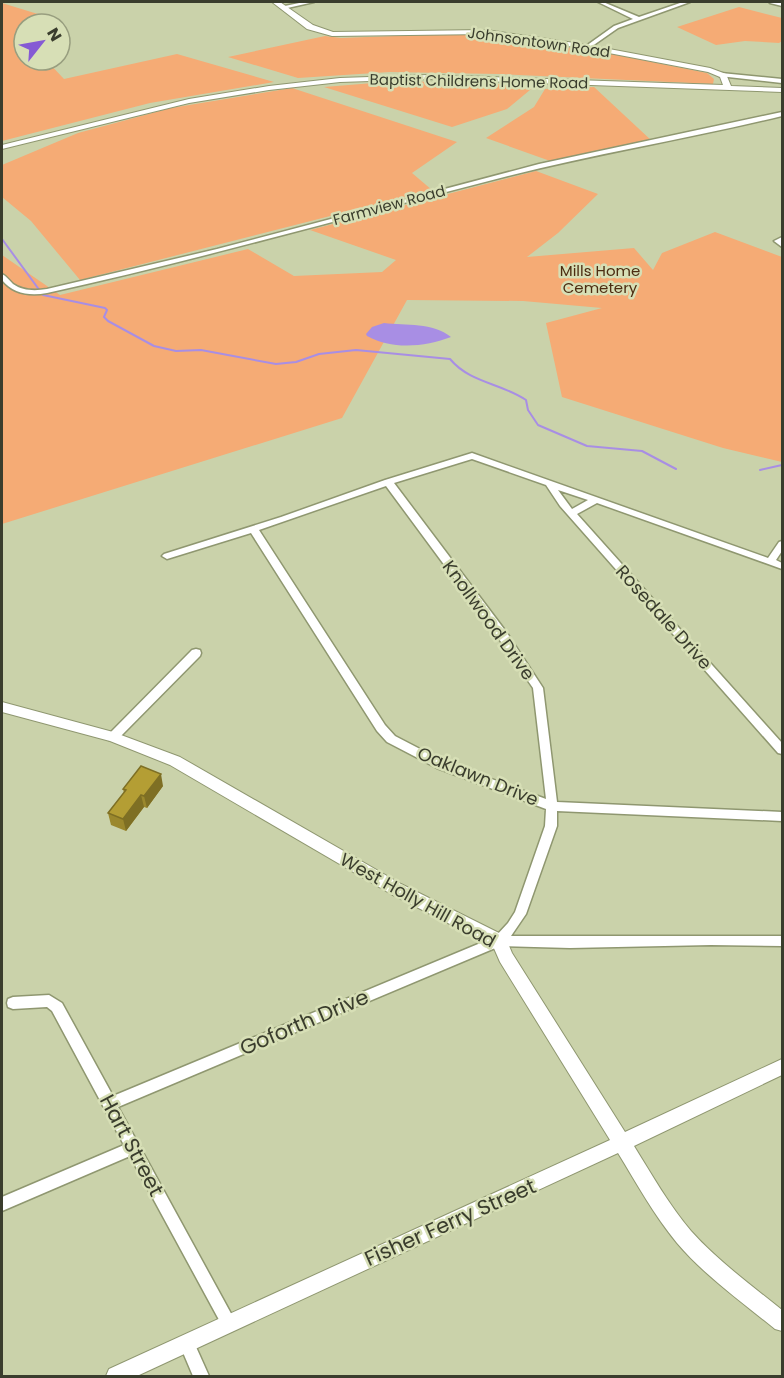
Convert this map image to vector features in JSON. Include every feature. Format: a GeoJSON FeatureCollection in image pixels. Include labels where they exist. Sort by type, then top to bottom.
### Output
{"type":"FeatureCollection","features":[{"type":"Feature","properties":{"kind":"street","name":"Johnsontown Road"},"geometry":{"type":"LineString","coordinates":[[276,2],[310,27],[332,34],[475,32],[588,47],[701,68],[721,75]]}},
{"type":"Feature","properties":{"kind":"street"},"geometry":{"type":"LineString","coordinates":[[283,7],[311,2]]}},
{"type":"Feature","properties":{"kind":"street"},"geometry":{"type":"LineString","coordinates":[[600,2],[638,19]]}},
{"type":"Feature","properties":{"kind":"street"},"geometry":{"type":"LineString","coordinates":[[588,47],[610,30],[687,2]]}},
{"type":"Feature","properties":{"kind":"street"},"geometry":{"type":"LineString","coordinates":[[772,2],[783,4]]}},
{"type":"Feature","properties":{"kind":"street"},"geometry":{"type":"LineString","coordinates":[[721,75],[783,81]]}},
{"type":"Feature","properties":{"kind":"street"},"geometry":{"type":"LineString","coordinates":[[721,75],[728,88]]}},
{"type":"Feature","properties":{"kind":"street","name":"Baptist Childrens Home Road"},"geometry":{"type":"LineString","coordinates":[[2,147],[189,101],[269,88],[340,80],[430,77],[783,90]]}},
{"type":"Feature","properties":{"kind":"street","name":"Farmview Road"},"geometry":{"type":"LineString","coordinates":[[2,276],[15,289],[27,293],[43,292],[183,260],[507,174],[781,115]]}},
{"type":"Feature","properties":{"kind":"street"},"geometry":{"type":"LineString","coordinates":[[167,556],[472,456],[783,566]]}},
{"type":"Feature","properties":{"kind":"street","name":"Knollwood Drive"},"geometry":{"type":"LineString","coordinates":[[388,482],[503,636],[537,688],[552,806],[551,826],[520,914],[499,941]]}},
{"type":"Feature","properties":{"kind":"street","name":"Rosedale Drive"},"geometry":{"type":"LineString","coordinates":[[549,483],[553,493],[783,750]]}},
{"type":"Feature","properties":{"kind":"street"},"geometry":{"type":"LineString","coordinates":[[571,513],[596,500]]}},
{"type":"Feature","properties":{"kind":"street","name":"Oaklawn Drive"},"geometry":{"type":"LineString","coordinates":[[253,529],[381,728],[391,739],[441,765],[552,806],[783,816]]}},
{"type":"Feature","properties":{"kind":"street"},"geometry":{"type":"LineString","coordinates":[[770,562],[783,544]]}},
{"type":"Feature","properties":{"kind":"street"},"geometry":{"type":"LineString","coordinates":[[112,737],[196,653]]}},
{"type":"Feature","properties":{"kind":"street","name":"West Holly Hill Road"},"geometry":{"type":"LineString","coordinates":[[2,707],[112,737],[175,761],[386,883],[499,941],[506,957],[647,1187],[686,1238],[718,1271],[783,1322]]}},
{"type":"Feature","properties":{"kind":"street"},"geometry":{"type":"LineString","coordinates":[[499,941],[571,944],[722,938],[783,941]]}},
{"type":"Feature","properties":{"kind":"street","name":"Goforth Drive"},"geometry":{"type":"LineString","coordinates":[[110,1104],[499,941]]}},
{"type":"Feature","properties":{"kind":"street","name":"Hart Street"},"geometry":{"type":"LineString","coordinates":[[13,1003],[49,1001],[57,1007],[229,1324]]}},
{"type":"Feature","properties":{"kind":"street","name":"Fisher Ferry Street"},"geometry":{"type":"LineString","coordinates":[[116,1377],[783,1067]]}},
{"type":"Feature","properties":{"kind":"street"},"geometry":{"type":"LineString","coordinates":[[2,1204],[132,1148]]}},
{"type":"Feature","properties":{"kind":"street"},"geometry":{"type":"LineString","coordinates":[[187,1343],[201,1377]]}},
{"type":"Feature","properties":{"kind":"green space"},"geometry":{"type":"Polygon","coordinates":[[[2,3],[31,12],[12,12],[12,72],[57,72],[64,79],[177,54],[274,82],[150,103],[2,141],[2,3]]]}},
{"type":"Feature","properties":{"kind":"green space"},"geometry":{"type":"Polygon","coordinates":[[[739,7],[782,18],[782,41],[779,43],[745,41],[716,45],[677,27],[739,7]]]}},
{"type":"Feature","properties":{"kind":"green space"},"geometry":{"type":"Polygon","coordinates":[[[474,33],[612,54],[707,73],[714,79],[713,84],[498,74],[390,72],[298,78],[228,57],[325,36],[341,38],[474,33]]]}},
{"type":"Feature","properties":{"kind":"green space"},"geometry":{"type":"Polygon","coordinates":[[[398,81],[536,85],[507,109],[452,127],[324,87],[398,81]]]}},
{"type":"Feature","properties":{"kind":"green space"},"geometry":{"type":"Polygon","coordinates":[[[594,87],[652,141],[553,162],[486,138],[534,107],[545,89],[594,87]]]}},
{"type":"Feature","properties":{"kind":"green space"},"geometry":{"type":"Polygon","coordinates":[[[292,88],[457,142],[412,173],[432,190],[80,280],[31,221],[2,197],[2,165],[78,133],[171,108],[292,88]]]}},
{"type":"Feature","properties":{"kind":"green space","name":"Mills Home Cemetery"},"geometry":{"type":"Polygon","coordinates":[[[536,171],[598,194],[558,233],[527,257],[634,248],[653,270],[662,253],[715,232],[782,257],[782,462],[723,448],[562,397],[546,323],[602,308],[523,301],[407,300],[342,418],[2,524],[2,255],[60,295],[248,249],[294,276],[382,272],[396,260],[310,230],[536,171]]]}},
{"type":"Feature","properties":{"kind":"shaded area"},"geometry":{"type":"Polygon","coordinates":[[[384,323],[428,327],[451,337],[409,346],[387,343],[367,336],[366,334],[372,327],[384,323]]]}},
{"type":"Feature","properties":{"kind":"building"},"geometry":{"type":"Polygon","coordinates":[[[141,766],[161,774],[123,819],[108,813],[126,790],[123,789],[141,766]]]}},
{"type":"Feature","properties":{"kind":"waterway"},"geometry":{"type":"LineString","coordinates":[[2,239],[43,295],[105,308],[107,310],[104,317],[108,321],[154,346],[176,351],[201,350],[276,364],[296,362],[319,354],[356,350],[450,359],[476,378],[526,400],[528,410],[538,425],[587,446],[642,451],[676,469]]}},
{"type":"Feature","properties":{"kind":"waterway"},"geometry":{"type":"LineString","coordinates":[[760,470],[782,465]]}}]}
